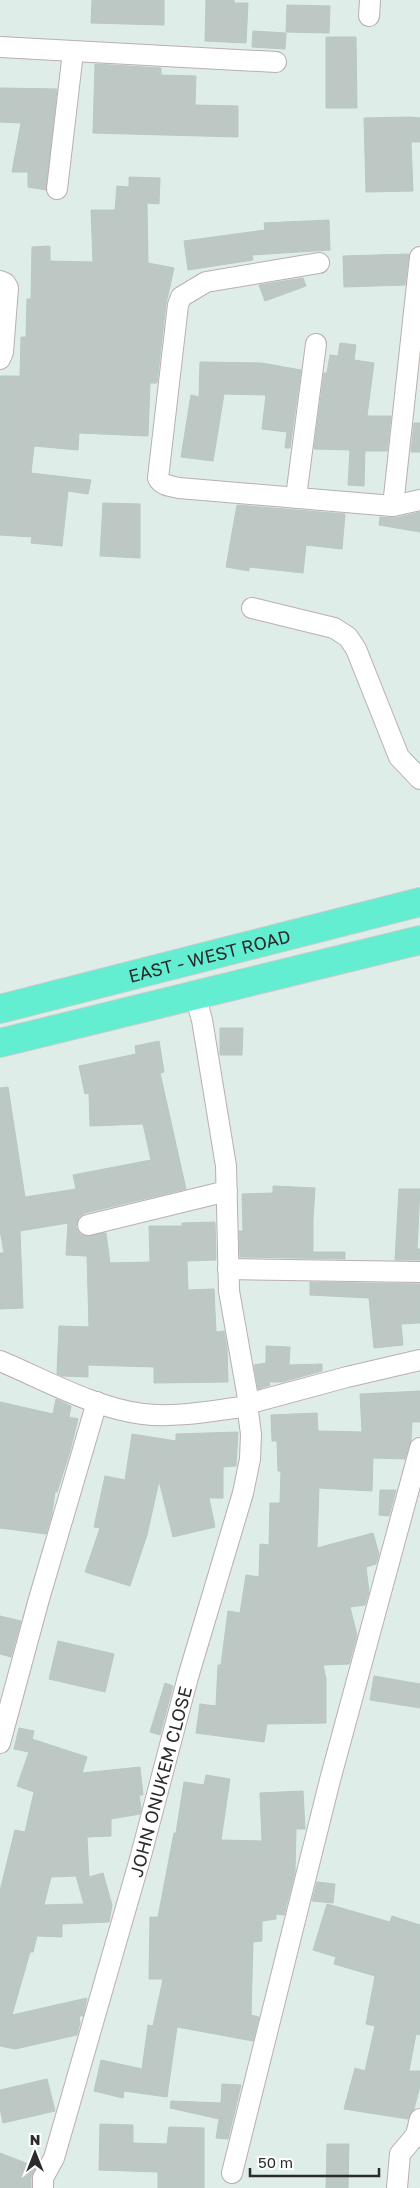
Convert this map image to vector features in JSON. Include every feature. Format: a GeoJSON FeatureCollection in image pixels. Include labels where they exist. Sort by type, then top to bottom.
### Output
{"type":"FeatureCollection","features":[{"type":"Feature","properties":{"kind":"main road","name":"EAST - WEST ROAD"},"geometry":{"type":"LineString","coordinates":[[0,1009],[420,902]]}},
{"type":"Feature","properties":{"kind":"main road","name":"EAST - WEST ROAD"},"geometry":{"type":"LineString","coordinates":[[0,1043],[420,940]]}},
{"type":"Feature","properties":{"kind":"street"},"geometry":{"type":"LineString","coordinates":[[0,47],[276,62]]}},
{"type":"Feature","properties":{"kind":"street"},"geometry":{"type":"LineString","coordinates":[[57,189],[73,52]]}},
{"type":"Feature","properties":{"kind":"street"},"geometry":{"type":"LineString","coordinates":[[393,506],[420,257]]}},
{"type":"Feature","properties":{"kind":"street"},"geometry":{"type":"LineString","coordinates":[[319,263],[206,282],[181,297],[178,305],[158,473],[160,483],[179,488],[393,506],[420,500]]}},
{"type":"Feature","properties":{"kind":"street"},"geometry":{"type":"LineString","coordinates":[[0,280],[6,283],[8,288],[3,352],[0,359]]}},
{"type":"Feature","properties":{"kind":"street"},"geometry":{"type":"LineString","coordinates":[[296,497],[316,344]]}},
{"type":"Feature","properties":{"kind":"street"},"geometry":{"type":"LineString","coordinates":[[252,608],[334,628],[348,637],[356,649],[399,758],[420,779]]}},
{"type":"Feature","properties":{"kind":"street","name":"JOHN ONUKEM CLOSE"},"geometry":{"type":"LineString","coordinates":[[43,2188],[43,2178],[54,2158],[140,1859],[188,1677],[243,1493],[250,1459],[251,1434],[248,1398],[229,1291],[226,1166],[202,1020],[195,995]]}},
{"type":"Feature","properties":{"kind":"street"},"geometry":{"type":"LineString","coordinates":[[88,1225],[227,1191]]}},
{"type":"Feature","properties":{"kind":"street"},"geometry":{"type":"LineString","coordinates":[[228,1269],[420,1272]]}},
{"type":"Feature","properties":{"kind":"street"},"geometry":{"type":"LineString","coordinates":[[0,1361],[97,1402],[126,1412],[163,1416],[242,1407],[247,1404],[347,1377],[420,1360]]}},
{"type":"Feature","properties":{"kind":"street"},"geometry":{"type":"LineString","coordinates":[[0,1743],[39,1599],[97,1402]]}},
{"type":"Feature","properties":{"kind":"street"},"geometry":{"type":"LineString","coordinates":[[232,2173],[330,1780],[420,1448]]}},
{"type":"Feature","properties":{"kind":"street"},"geometry":{"type":"LineString","coordinates":[[397,2188],[400,2154],[416,2135],[420,2119]]}},
{"type":"Feature","properties":{"kind":"building"},"geometry":{"type":"Polygon","coordinates":[[[92,0],[164,0],[164,25],[91,23],[92,0]]]}},
{"type":"Feature","properties":{"kind":"building"},"geometry":{"type":"Polygon","coordinates":[[[206,0],[234,0],[234,3],[248,3],[246,43],[205,41],[206,0]]]}},
{"type":"Feature","properties":{"kind":"building"},"geometry":{"type":"Polygon","coordinates":[[[287,5],[330,6],[329,33],[286,32],[287,5]]]}},
{"type":"Feature","properties":{"kind":"building"},"geometry":{"type":"Polygon","coordinates":[[[253,31],[286,33],[285,49],[252,47],[253,31]]]}},
{"type":"Feature","properties":{"kind":"building"},"geometry":{"type":"Polygon","coordinates":[[[326,37],[356,37],[357,108],[326,108],[326,37]]]}},
{"type":"Feature","properties":{"kind":"building"},"geometry":{"type":"Polygon","coordinates":[[[95,64],[161,68],[161,75],[196,76],[195,105],[238,106],[238,137],[93,133],[95,64]]]}},
{"type":"Feature","properties":{"kind":"building"},"geometry":{"type":"Polygon","coordinates":[[[0,88],[57,89],[46,190],[28,187],[28,172],[12,172],[21,123],[0,122],[0,88]]]}},
{"type":"Feature","properties":{"kind":"building"},"geometry":{"type":"Polygon","coordinates":[[[364,118],[420,118],[420,142],[411,142],[413,191],[366,192],[364,118]]]}},
{"type":"Feature","properties":{"kind":"building"},"geometry":{"type":"Polygon","coordinates":[[[129,177],[160,178],[159,204],[147,203],[148,263],[174,268],[166,304],[157,383],[150,383],[148,436],[79,433],[78,450],[34,446],[31,473],[91,480],[88,494],[68,491],[62,546],[31,543],[32,537],[0,535],[0,376],[20,376],[21,337],[26,337],[27,299],[31,299],[32,247],[50,246],[50,261],[93,262],[91,210],[115,210],[117,186],[129,187],[129,177]]]}},
{"type":"Feature","properties":{"kind":"building"},"geometry":{"type":"Polygon","coordinates":[[[329,220],[330,250],[252,255],[253,260],[188,270],[184,241],[265,230],[264,223],[329,220]]]}},
{"type":"Feature","properties":{"kind":"building"},"geometry":{"type":"Polygon","coordinates":[[[409,254],[405,285],[344,287],[343,256],[409,254]]]}},
{"type":"Feature","properties":{"kind":"building"},"geometry":{"type":"Polygon","coordinates":[[[303,278],[306,286],[265,301],[259,285],[303,278]]]}},
{"type":"Feature","properties":{"kind":"building"},"geometry":{"type":"Polygon","coordinates":[[[340,343],[356,345],[354,360],[374,363],[367,416],[391,416],[387,451],[365,451],[364,486],[348,485],[350,450],[314,449],[324,373],[327,373],[330,355],[338,356],[340,343]]]}},
{"type":"Feature","properties":{"kind":"building"},"geometry":{"type":"Polygon","coordinates":[[[200,362],[262,363],[301,370],[290,448],[285,448],[287,432],[262,429],[266,395],[224,394],[213,461],[181,457],[191,395],[199,397],[200,362]]]}},
{"type":"Feature","properties":{"kind":"building"},"geometry":{"type":"Polygon","coordinates":[[[414,423],[420,423],[420,452],[411,452],[414,423]]]}},
{"type":"Feature","properties":{"kind":"building"},"geometry":{"type":"Polygon","coordinates":[[[103,503],[140,504],[140,558],[100,556],[103,503]]]}},
{"type":"Feature","properties":{"kind":"building"},"geometry":{"type":"Polygon","coordinates":[[[237,505],[345,514],[342,549],[306,545],[303,573],[249,567],[249,571],[226,567],[237,505]]]}},
{"type":"Feature","properties":{"kind":"building"},"geometry":{"type":"Polygon","coordinates":[[[420,512],[420,532],[379,525],[380,517],[395,518],[420,512]]]}},
{"type":"Feature","properties":{"kind":"building"},"geometry":{"type":"Polygon","coordinates":[[[220,1028],[243,1028],[242,1055],[220,1055],[220,1028]]]}},
{"type":"Feature","properties":{"kind":"building"},"geometry":{"type":"Polygon","coordinates":[[[159,1041],[164,1072],[160,1073],[186,1189],[85,1213],[79,1217],[76,1227],[80,1234],[85,1236],[106,1233],[110,1263],[150,1262],[149,1226],[182,1226],[182,1223],[215,1222],[216,1260],[187,1261],[188,1290],[214,1289],[216,1332],[224,1331],[227,1348],[228,1382],[154,1383],[154,1367],[88,1365],[88,1377],[62,1376],[57,1374],[59,1326],[89,1327],[87,1256],[66,1255],[68,1223],[20,1231],[23,1308],[0,1309],[0,1253],[4,1253],[0,1230],[0,1088],[8,1087],[25,1197],[76,1189],[73,1175],[151,1160],[143,1124],[90,1126],[89,1093],[85,1094],[79,1066],[136,1054],[135,1046],[159,1041]]]}},
{"type":"Feature","properties":{"kind":"building"},"geometry":{"type":"Polygon","coordinates":[[[273,1186],[315,1188],[313,1252],[345,1252],[345,1259],[240,1257],[239,1231],[243,1231],[242,1194],[273,1193],[273,1186]]]}},
{"type":"Feature","properties":{"kind":"building"},"geometry":{"type":"Polygon","coordinates":[[[399,1189],[420,1189],[417,1249],[420,1249],[420,1260],[395,1260],[399,1189]]]}},
{"type":"Feature","properties":{"kind":"building"},"geometry":{"type":"Polygon","coordinates":[[[310,1282],[420,1284],[420,1323],[401,1324],[403,1345],[374,1348],[369,1298],[310,1295],[310,1282]]]}},
{"type":"Feature","properties":{"kind":"building"},"geometry":{"type":"Polygon","coordinates":[[[266,1346],[290,1347],[289,1365],[322,1364],[322,1371],[282,1382],[269,1382],[270,1385],[258,1389],[254,1365],[266,1363],[266,1346]]]}},
{"type":"Feature","properties":{"kind":"building"},"geometry":{"type":"Polygon","coordinates":[[[420,1391],[420,1422],[412,1422],[411,1440],[405,1459],[373,1458],[372,1491],[319,1488],[317,1548],[373,1533],[379,1554],[376,1564],[366,1567],[369,1592],[365,1605],[350,1607],[357,1635],[349,1664],[323,1665],[326,1679],[326,1723],[267,1724],[264,1742],[196,1733],[200,1704],[216,1706],[218,1665],[221,1665],[228,1611],[240,1613],[246,1575],[259,1577],[260,1544],[269,1545],[270,1503],[280,1503],[281,1471],[278,1471],[277,1441],[272,1441],[271,1415],[317,1413],[318,1431],[362,1432],[360,1394],[420,1391]]]}},
{"type":"Feature","properties":{"kind":"building"},"geometry":{"type":"Polygon","coordinates":[[[56,1399],[71,1406],[69,1417],[78,1419],[70,1451],[57,1492],[55,1492],[46,1534],[0,1528],[0,1402],[53,1414],[56,1399]]]}},
{"type":"Feature","properties":{"kind":"building"},"geometry":{"type":"Polygon","coordinates":[[[238,1432],[236,1466],[223,1467],[223,1498],[209,1498],[215,1527],[173,1537],[159,1481],[147,1535],[130,1586],[85,1572],[100,1528],[94,1527],[105,1476],[125,1480],[132,1434],[176,1441],[176,1434],[238,1432]]]}},
{"type":"Feature","properties":{"kind":"building"},"geometry":{"type":"Polygon","coordinates":[[[380,1490],[396,1490],[389,1516],[379,1515],[380,1490]]]}},
{"type":"Feature","properties":{"kind":"building"},"geometry":{"type":"Polygon","coordinates":[[[0,1616],[21,1621],[11,1657],[0,1654],[0,1616]]]}},
{"type":"Feature","properties":{"kind":"building"},"geometry":{"type":"Polygon","coordinates":[[[58,1641],[114,1654],[105,1692],[49,1679],[58,1641]]]}},
{"type":"Feature","properties":{"kind":"building"},"geometry":{"type":"Polygon","coordinates":[[[374,1676],[420,1684],[420,1708],[370,1700],[374,1676]]]}},
{"type":"Feature","properties":{"kind":"building"},"geometry":{"type":"Polygon","coordinates":[[[165,1683],[173,1686],[160,1735],[150,1732],[165,1683]]]}},
{"type":"Feature","properties":{"kind":"building"},"geometry":{"type":"Polygon","coordinates":[[[19,1728],[34,1731],[32,1739],[87,1757],[82,1773],[140,1767],[143,1795],[139,1795],[140,1814],[111,1819],[111,1836],[87,1837],[89,1877],[103,1873],[112,1905],[109,1922],[62,1924],[62,1937],[37,1936],[33,1952],[30,1952],[12,2015],[87,1998],[83,2016],[79,2016],[80,2023],[77,2035],[15,2049],[0,2046],[0,1891],[15,1830],[25,1832],[34,1792],[17,1786],[29,1752],[14,1749],[19,1728]],[[76,1876],[51,1877],[44,1905],[84,1904],[76,1876]]]}},
{"type":"Feature","properties":{"kind":"building"},"geometry":{"type":"Polygon","coordinates":[[[206,1775],[230,1779],[221,1840],[262,1841],[260,1793],[303,1791],[305,1829],[296,1829],[295,1872],[284,1915],[276,1914],[276,1919],[262,1921],[262,1941],[253,1942],[251,2015],[259,2017],[253,2041],[177,2027],[167,2097],[124,2091],[123,2098],[94,2091],[101,2060],[142,2069],[148,2025],[153,2026],[163,1979],[149,1979],[150,1917],[158,1917],[174,1833],[176,1833],[184,1782],[204,1785],[206,1775]]]}},
{"type":"Feature","properties":{"kind":"building"},"geometry":{"type":"Polygon","coordinates":[[[317,1882],[335,1884],[333,1903],[312,1901],[317,1882]]]}},
{"type":"Feature","properties":{"kind":"building"},"geometry":{"type":"Polygon","coordinates":[[[327,1904],[390,1922],[392,1916],[420,1925],[420,2035],[416,2034],[409,2071],[420,2071],[420,2086],[414,2109],[408,2119],[344,2109],[355,2068],[365,2071],[375,2026],[366,2024],[375,1976],[334,1964],[336,1957],[313,1950],[327,1904]]]}},
{"type":"Feature","properties":{"kind":"building"},"geometry":{"type":"Polygon","coordinates":[[[47,2079],[55,2111],[3,2123],[0,2108],[0,2090],[47,2079]]]}},
{"type":"Feature","properties":{"kind":"building"},"geometry":{"type":"Polygon","coordinates":[[[222,2084],[241,2085],[228,2139],[216,2138],[219,2119],[170,2108],[171,2101],[221,2103],[222,2084]]]}},
{"type":"Feature","properties":{"kind":"building"},"geometry":{"type":"Polygon","coordinates":[[[100,2124],[133,2125],[133,2143],[167,2144],[169,2127],[204,2128],[204,2188],[158,2188],[158,2172],[99,2170],[100,2124]]]}},
{"type":"Feature","properties":{"kind":"building"},"geometry":{"type":"Polygon","coordinates":[[[327,2144],[349,2144],[348,2188],[326,2188],[327,2144]]]}},
{"type":"Feature","properties":{"kind":"building"},"geometry":{"type":"Polygon","coordinates":[[[0,2153],[36,2167],[31,2178],[31,2188],[0,2188],[0,2153]]]}}]}
